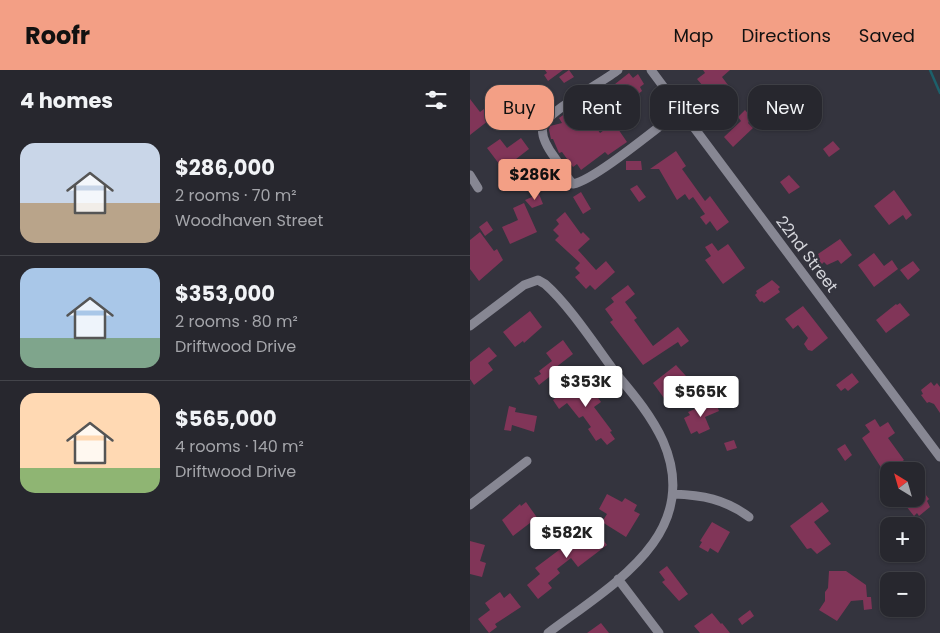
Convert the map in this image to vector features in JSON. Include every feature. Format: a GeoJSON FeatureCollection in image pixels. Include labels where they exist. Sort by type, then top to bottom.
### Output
{"type":"FeatureCollection","features":[{"type":"Feature","properties":{"kind":"street"},"geometry":{"type":"LineString","coordinates":[[618,70],[546,121],[543,126],[544,138],[573,184],[583,181],[653,130]]}},
{"type":"Feature","properties":{"kind":"street","name":"22nd Street"},"geometry":{"type":"LineString","coordinates":[[651,70],[662,85]]}},
{"type":"Feature","properties":{"kind":"street","name":"22nd Street"},"geometry":{"type":"LineString","coordinates":[[695,130],[940,457]]}},
{"type":"Feature","properties":{"kind":"street"},"geometry":{"type":"LineString","coordinates":[[470,175],[478,188]]}},
{"type":"Feature","properties":{"kind":"street"},"geometry":{"type":"LineString","coordinates":[[470,326],[524,285],[538,280],[550,288],[654,425],[669,458],[673,494],[662,529],[656,541],[634,566],[548,633]]}},
{"type":"Feature","properties":{"kind":"street"},"geometry":{"type":"LineString","coordinates":[[470,505],[527,461]]}},
{"type":"Feature","properties":{"kind":"street"},"geometry":{"type":"LineString","coordinates":[[673,494],[699,494],[714,498],[750,517]]}},
{"type":"Feature","properties":{"kind":"street"},"geometry":{"type":"LineString","coordinates":[[618,579],[659,633]]}},
{"type":"Feature","properties":{"kind":"building"},"geometry":{"type":"Polygon","coordinates":[[[545,70],[563,70],[548,81],[544,75],[547,73],[545,70]]]}},
{"type":"Feature","properties":{"kind":"building"},"geometry":{"type":"Polygon","coordinates":[[[569,70],[574,77],[564,83],[559,77],[569,70]]]}},
{"type":"Feature","properties":{"kind":"building"},"geometry":{"type":"Polygon","coordinates":[[[703,70],[730,70],[722,77],[728,85],[702,85],[697,79],[705,73],[703,70]]]}},
{"type":"Feature","properties":{"kind":"building"},"geometry":{"type":"Polygon","coordinates":[[[629,73],[633,78],[638,74],[644,84],[640,87],[640,85],[614,85],[629,73]]]}},
{"type":"Feature","properties":{"kind":"building"},"geometry":{"type":"Polygon","coordinates":[[[470,99],[480,112],[485,108],[485,123],[470,135],[470,99]]]}},
{"type":"Feature","properties":{"kind":"building"},"geometry":{"type":"Polygon","coordinates":[[[745,110],[748,113],[748,130],[751,130],[733,147],[724,137],[731,130],[738,130],[738,124],[741,121],[738,117],[745,110]]]}},
{"type":"Feature","properties":{"kind":"building"},"geometry":{"type":"Polygon","coordinates":[[[564,114],[564,130],[598,130],[600,133],[604,130],[619,130],[627,142],[608,155],[605,152],[581,170],[577,164],[573,167],[562,152],[559,153],[553,139],[551,139],[549,130],[554,130],[554,125],[562,123],[559,118],[564,114]]]}},
{"type":"Feature","properties":{"kind":"building"},"geometry":{"type":"Polygon","coordinates":[[[521,138],[529,149],[503,169],[487,148],[500,139],[507,148],[521,138]]]}},
{"type":"Feature","properties":{"kind":"building"},"geometry":{"type":"Polygon","coordinates":[[[833,141],[840,149],[829,157],[823,149],[833,141]]]}},
{"type":"Feature","properties":{"kind":"building"},"geometry":{"type":"Polygon","coordinates":[[[676,151],[686,166],[682,169],[705,201],[710,196],[729,222],[717,231],[710,221],[706,225],[700,217],[705,214],[693,197],[689,200],[685,194],[677,200],[659,169],[650,169],[676,151]]]}},
{"type":"Feature","properties":{"kind":"building"},"geometry":{"type":"Polygon","coordinates":[[[626,161],[641,161],[642,170],[626,170],[626,161]]]}},
{"type":"Feature","properties":{"kind":"building"},"geometry":{"type":"Polygon","coordinates":[[[789,175],[800,187],[789,194],[780,182],[789,175]]]}},
{"type":"Feature","properties":{"kind":"building"},"geometry":{"type":"Polygon","coordinates":[[[637,185],[646,197],[639,202],[630,189],[637,185]]]}},
{"type":"Feature","properties":{"kind":"building"},"geometry":{"type":"Polygon","coordinates":[[[894,190],[912,215],[906,220],[903,215],[889,225],[874,206],[894,190]]]}},
{"type":"Feature","properties":{"kind":"building"},"geometry":{"type":"Polygon","coordinates":[[[581,192],[591,209],[583,214],[573,197],[581,192]]]}},
{"type":"Feature","properties":{"kind":"building"},"geometry":{"type":"Polygon","coordinates":[[[539,194],[543,204],[532,208],[525,200],[539,194]]]}},
{"type":"Feature","properties":{"kind":"building"},"geometry":{"type":"Polygon","coordinates":[[[524,203],[537,232],[510,244],[502,227],[518,220],[513,208],[524,203]]]}},
{"type":"Feature","properties":{"kind":"building"},"geometry":{"type":"Polygon","coordinates":[[[565,212],[581,234],[583,232],[590,239],[578,250],[596,270],[606,261],[615,272],[595,290],[590,285],[586,289],[575,277],[580,273],[575,268],[580,263],[555,240],[559,236],[553,230],[559,224],[556,220],[565,212]]]}},
{"type":"Feature","properties":{"kind":"building"},"geometry":{"type":"Polygon","coordinates":[[[487,221],[493,230],[485,236],[479,227],[487,221]]]}},
{"type":"Feature","properties":{"kind":"building"},"geometry":{"type":"Polygon","coordinates":[[[480,232],[494,251],[497,249],[503,260],[479,281],[470,269],[470,240],[480,232]]]}},
{"type":"Feature","properties":{"kind":"building"},"geometry":{"type":"Polygon","coordinates":[[[840,239],[852,255],[841,264],[838,260],[827,265],[824,262],[822,264],[817,258],[818,254],[840,239]]]}},
{"type":"Feature","properties":{"kind":"building"},"geometry":{"type":"Polygon","coordinates":[[[712,243],[718,251],[728,244],[745,268],[723,284],[705,260],[711,256],[705,247],[712,243]]]}},
{"type":"Feature","properties":{"kind":"building"},"geometry":{"type":"Polygon","coordinates":[[[874,253],[884,266],[892,260],[898,269],[874,287],[858,265],[874,253]]]}},
{"type":"Feature","properties":{"kind":"building"},"geometry":{"type":"Polygon","coordinates":[[[913,261],[920,270],[908,280],[900,270],[913,261]]]}},
{"type":"Feature","properties":{"kind":"building"},"geometry":{"type":"Polygon","coordinates":[[[772,280],[780,287],[778,289],[780,292],[764,303],[760,302],[755,295],[756,291],[772,280]]]}},
{"type":"Feature","properties":{"kind":"building"},"geometry":{"type":"Polygon","coordinates":[[[628,285],[635,294],[625,302],[637,318],[634,320],[653,346],[678,327],[689,341],[681,347],[678,342],[643,365],[610,322],[613,320],[605,309],[614,302],[611,298],[628,285]]]}},
{"type":"Feature","properties":{"kind":"building"},"geometry":{"type":"Polygon","coordinates":[[[900,303],[910,315],[886,333],[876,320],[900,303]]]}},
{"type":"Feature","properties":{"kind":"building"},"geometry":{"type":"Polygon","coordinates":[[[803,306],[828,338],[812,351],[808,350],[804,344],[808,338],[798,325],[793,329],[785,319],[803,306]]]}},
{"type":"Feature","properties":{"kind":"building"},"geometry":{"type":"Polygon","coordinates":[[[530,311],[542,327],[524,343],[523,341],[515,347],[503,332],[530,311]]]}},
{"type":"Feature","properties":{"kind":"building"},"geometry":{"type":"Polygon","coordinates":[[[563,340],[573,354],[551,371],[553,374],[539,385],[534,378],[541,374],[539,371],[552,361],[546,353],[563,340]]]}},
{"type":"Feature","properties":{"kind":"building"},"geometry":{"type":"Polygon","coordinates":[[[489,347],[497,356],[488,363],[493,370],[474,385],[470,379],[470,362],[489,347]]]}},
{"type":"Feature","properties":{"kind":"building"},"geometry":{"type":"Polygon","coordinates":[[[676,365],[695,386],[669,405],[653,383],[676,365]]]}},
{"type":"Feature","properties":{"kind":"building"},"geometry":{"type":"Polygon","coordinates":[[[852,373],[859,382],[848,391],[845,388],[841,391],[836,385],[852,373]]]}},
{"type":"Feature","properties":{"kind":"building"},"geometry":{"type":"Polygon","coordinates":[[[582,375],[601,402],[594,407],[612,431],[610,432],[615,439],[607,445],[601,438],[596,441],[588,429],[591,427],[583,416],[579,418],[567,403],[559,409],[553,400],[582,375]]]}},
{"type":"Feature","properties":{"kind":"building"},"geometry":{"type":"Polygon","coordinates":[[[931,382],[934,386],[937,383],[940,387],[940,413],[934,404],[927,403],[921,395],[923,394],[921,390],[931,382]]]}},
{"type":"Feature","properties":{"kind":"building"},"geometry":{"type":"Polygon","coordinates":[[[715,400],[719,411],[705,417],[710,429],[699,434],[697,431],[691,434],[684,418],[690,415],[688,412],[715,400]]]}},
{"type":"Feature","properties":{"kind":"building"},"geometry":{"type":"Polygon","coordinates":[[[509,406],[516,408],[515,412],[537,416],[534,432],[512,425],[511,431],[504,430],[509,406]]]}},
{"type":"Feature","properties":{"kind":"building"},"geometry":{"type":"Polygon","coordinates":[[[875,419],[880,427],[888,422],[895,433],[888,438],[904,460],[901,462],[880,462],[880,466],[862,438],[870,432],[865,425],[875,419]]]}},
{"type":"Feature","properties":{"kind":"building"},"geometry":{"type":"Polygon","coordinates":[[[734,440],[737,448],[727,451],[724,443],[734,440]]]}},
{"type":"Feature","properties":{"kind":"building"},"geometry":{"type":"Polygon","coordinates":[[[845,444],[852,455],[845,461],[837,449],[845,444]]]}},
{"type":"Feature","properties":{"kind":"building"},"geometry":{"type":"Polygon","coordinates":[[[607,494],[622,502],[625,498],[637,505],[634,511],[640,514],[626,537],[602,522],[607,514],[599,509],[607,494]]]}},
{"type":"Feature","properties":{"kind":"building"},"geometry":{"type":"Polygon","coordinates":[[[925,494],[929,499],[927,501],[930,507],[919,516],[917,513],[914,516],[908,508],[925,508],[925,494]]]}},
{"type":"Feature","properties":{"kind":"building"},"geometry":{"type":"Polygon","coordinates":[[[526,502],[538,519],[541,517],[548,527],[538,535],[530,523],[513,536],[502,520],[520,504],[521,506],[526,502]]]}},
{"type":"Feature","properties":{"kind":"building"},"geometry":{"type":"Polygon","coordinates":[[[822,502],[829,511],[814,522],[831,544],[817,554],[811,548],[807,549],[790,526],[822,502]]]}},
{"type":"Feature","properties":{"kind":"building"},"geometry":{"type":"Polygon","coordinates":[[[712,522],[730,532],[718,553],[710,548],[708,552],[699,547],[702,542],[700,541],[712,522]]]}},
{"type":"Feature","properties":{"kind":"building"},"geometry":{"type":"Polygon","coordinates":[[[588,528],[594,536],[597,531],[607,545],[578,567],[571,558],[557,569],[560,573],[548,583],[552,588],[538,599],[527,585],[540,574],[535,568],[563,547],[560,543],[578,530],[580,533],[588,528]]]}},
{"type":"Feature","properties":{"kind":"building"},"geometry":{"type":"Polygon","coordinates":[[[470,541],[485,545],[480,561],[486,563],[482,577],[470,574],[470,541]]]}},
{"type":"Feature","properties":{"kind":"building"},"geometry":{"type":"Polygon","coordinates":[[[667,566],[688,594],[679,601],[662,582],[665,580],[659,572],[667,566]]]}},
{"type":"Feature","properties":{"kind":"building"},"geometry":{"type":"Polygon","coordinates":[[[829,571],[846,571],[866,585],[867,597],[871,597],[872,609],[864,610],[863,600],[851,601],[837,621],[819,610],[825,601],[829,571]]]}},
{"type":"Feature","properties":{"kind":"building"},"geometry":{"type":"Polygon","coordinates":[[[500,592],[504,598],[510,593],[521,607],[495,624],[497,627],[489,633],[478,619],[490,610],[485,603],[500,592]]]}},
{"type":"Feature","properties":{"kind":"building"},"geometry":{"type":"Polygon","coordinates":[[[750,610],[754,616],[742,625],[738,619],[750,610]]]}},
{"type":"Feature","properties":{"kind":"building"},"geometry":{"type":"Polygon","coordinates":[[[712,613],[730,633],[700,633],[694,626],[712,613]]]}},
{"type":"Feature","properties":{"kind":"building"},"geometry":{"type":"Polygon","coordinates":[[[601,623],[609,633],[587,633],[601,623]]]}},
{"type":"Feature","properties":{"kind":"waterway"},"geometry":{"type":"LineString","coordinates":[[930,70],[940,93]]}}]}
